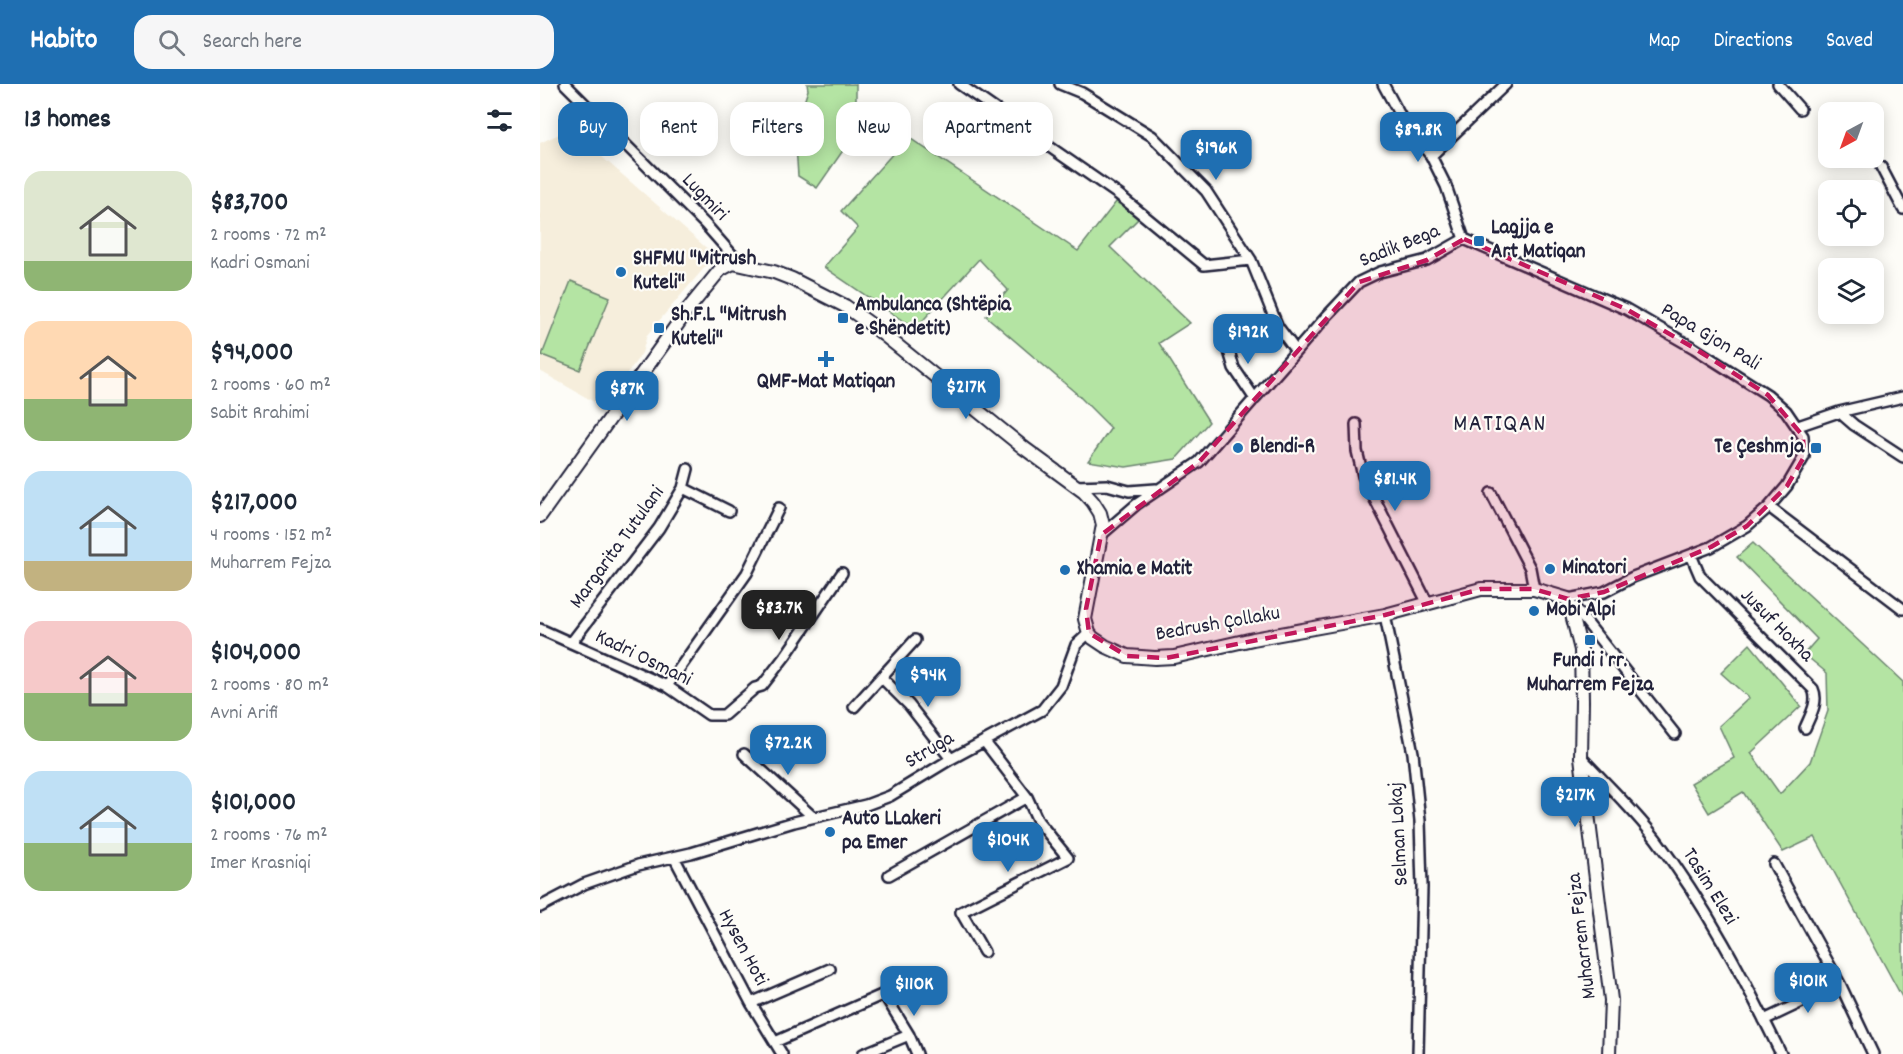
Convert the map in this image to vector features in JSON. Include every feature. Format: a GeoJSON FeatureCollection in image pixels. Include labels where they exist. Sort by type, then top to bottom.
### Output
{"type":"FeatureCollection","features":[{"type":"Feature","properties":{"kind":"street","name":"Lugmiri"},"geometry":{"type":"LineString","coordinates":[[565,84],[705,224],[735,258],[733,263]]}},
{"type":"Feature","properties":{"kind":"street"},"geometry":{"type":"LineString","coordinates":[[959,84],[1119,195],[1204,265],[1251,260]]}},
{"type":"Feature","properties":{"kind":"street"},"geometry":{"type":"LineString","coordinates":[[1060,84],[1082,93],[1152,136],[1206,191],[1251,260],[1278,327],[1296,351]]}},
{"type":"Feature","properties":{"kind":"street"},"geometry":{"type":"LineString","coordinates":[[1383,84],[1403,122],[1431,156],[1446,186],[1464,239]]}},
{"type":"Feature","properties":{"kind":"street"},"geometry":{"type":"LineString","coordinates":[[1431,156],[1506,84]]}},
{"type":"Feature","properties":{"kind":"street"},"geometry":{"type":"LineString","coordinates":[[1778,84],[1800,109]]}},
{"type":"Feature","properties":{"kind":"street"},"geometry":{"type":"LineString","coordinates":[[1882,168],[1903,209]]}},
{"type":"Feature","properties":{"kind":"street","name":"Sadik Bega"},"geometry":{"type":"LineString","coordinates":[[1101,535],[1158,489],[1199,462],[1359,282],[1380,272],[1427,260],[1464,239]]}},
{"type":"Feature","properties":{"kind":"street","name":"Papa Gjon Pali"},"geometry":{"type":"LineString","coordinates":[[1464,239],[1636,314],[1768,395],[1786,411],[1798,426]]}},
{"type":"Feature","properties":{"kind":"street"},"geometry":{"type":"LineString","coordinates":[[540,516],[689,308],[720,270],[733,263],[774,272],[845,306],[886,336],[1093,502],[1100,513],[1102,525],[1086,609],[1085,619],[1089,633]]}},
{"type":"Feature","properties":{"kind":"street"},"geometry":{"type":"LineString","coordinates":[[1226,341],[1234,368],[1255,399]]}},
{"type":"Feature","properties":{"kind":"street"},"geometry":{"type":"LineString","coordinates":[[1675,734],[1568,599],[1604,592],[1633,577],[1711,547],[1747,526],[1769,507],[1787,486],[1804,457],[1803,436],[1798,426],[1839,412],[1903,397]]}},
{"type":"Feature","properties":{"kind":"street"},"geometry":{"type":"LineString","coordinates":[[1839,412],[1854,425],[1903,457]]}},
{"type":"Feature","properties":{"kind":"street"},"geometry":{"type":"LineString","coordinates":[[1356,424],[1357,451],[1362,476],[1427,602]]}},
{"type":"Feature","properties":{"kind":"street","name":"Margarita Tutulani"},"geometry":{"type":"LineString","coordinates":[[570,643],[659,528],[683,488],[688,470]]}},
{"type":"Feature","properties":{"kind":"street"},"geometry":{"type":"LineString","coordinates":[[1075,486],[1107,485],[1129,491],[1158,489]]}},
{"type":"Feature","properties":{"kind":"street"},"geometry":{"type":"LineString","coordinates":[[683,488],[729,511]]}},
{"type":"Feature","properties":{"kind":"street"},"geometry":{"type":"LineString","coordinates":[[1491,493],[1530,568],[1534,589]]}},
{"type":"Feature","properties":{"kind":"street"},"geometry":{"type":"LineString","coordinates":[[1769,507],[1903,609]]}},
{"type":"Feature","properties":{"kind":"street"},"geometry":{"type":"LineString","coordinates":[[668,686],[747,573],[779,508]]}},
{"type":"Feature","properties":{"kind":"street","name":"Jusuf Hoxha"},"geometry":{"type":"LineString","coordinates":[[1691,555],[1700,576],[1813,689],[1816,695],[1815,703],[1805,728]]}},
{"type":"Feature","properties":{"kind":"street","name":"Kadri Osmani"},"geometry":{"type":"LineString","coordinates":[[540,629],[668,686],[709,715],[724,715],[755,688],[762,686],[842,573]]}},
{"type":"Feature","properties":{"kind":"street","name":"Bedrush Çollaku"},"geometry":{"type":"LineString","coordinates":[[1089,633],[1105,646],[1127,656],[1166,658],[1253,639],[1385,615],[1481,589],[1534,589],[1568,599]]}},
{"type":"Feature","properties":{"kind":"street","name":"Muharrem Fejza"},"geometry":{"type":"LineString","coordinates":[[1568,599],[1581,650],[1581,757],[1611,1000],[1609,1054]]}},
{"type":"Feature","properties":{"kind":"street","name":"Selman Lokaj"},"geometry":{"type":"LineString","coordinates":[[1385,615],[1413,753],[1420,821],[1422,887],[1418,1054]]}},
{"type":"Feature","properties":{"kind":"street","name":"Struga"},"geometry":{"type":"LineString","coordinates":[[540,907],[584,884],[638,865],[674,857],[813,817],[866,806],[890,796],[951,759],[1035,715],[1050,702],[1061,686],[1076,645],[1089,633]]}},
{"type":"Feature","properties":{"kind":"street"},"geometry":{"type":"LineString","coordinates":[[854,707],[915,640]]}},
{"type":"Feature","properties":{"kind":"street"},"geometry":{"type":"LineString","coordinates":[[882,678],[909,705],[951,759]]}},
{"type":"Feature","properties":{"kind":"street"},"geometry":{"type":"LineString","coordinates":[[984,741],[1027,796],[1038,821],[1068,858],[961,912],[984,952]]}},
{"type":"Feature","properties":{"kind":"street"},"geometry":{"type":"LineString","coordinates":[[744,754],[813,817]]}},
{"type":"Feature","properties":{"kind":"street","name":"Tasim Elezi"},"geometry":{"type":"LineString","coordinates":[[1581,757],[1660,845],[1706,914],[1781,1054]]}},
{"type":"Feature","properties":{"kind":"street"},"geometry":{"type":"LineString","coordinates":[[889,875],[1027,796]]}},
{"type":"Feature","properties":{"kind":"street","name":"Hysen Hoti"},"geometry":{"type":"LineString","coordinates":[[674,857],[751,1003],[782,1054]]}},
{"type":"Feature","properties":{"kind":"street"},"geometry":{"type":"LineString","coordinates":[[1774,864],[1840,984],[1873,1054]]}},
{"type":"Feature","properties":{"kind":"street"},"geometry":{"type":"LineString","coordinates":[[751,1003],[830,969]]}},
{"type":"Feature","properties":{"kind":"street"},"geometry":{"type":"LineString","coordinates":[[1764,1020],[1840,984]]}},
{"type":"Feature","properties":{"kind":"street"},"geometry":{"type":"LineString","coordinates":[[775,1042],[884,994],[909,1035],[916,1054]]}},
{"type":"Feature","properties":{"kind":"street"},"geometry":{"type":"LineString","coordinates":[[863,1054],[909,1035]]}},
{"type":"Feature","properties":{"kind":"highlighted area"},"geometry":{"type":"Polygon","coordinates":[[[1464,239],[1626,309],[1694,348],[1768,395],[1803,436],[1804,457],[1787,486],[1747,526],[1711,547],[1604,592],[1568,599],[1534,589],[1481,589],[1385,615],[1166,658],[1127,656],[1089,633],[1086,609],[1101,535],[1199,462],[1359,282],[1427,260],[1464,239]]]}},
{"type":"Feature","properties":{"kind":"shaded area","name":"SHFMU \"Mitrush Kuteli\""},"geometry":{"type":"Polygon","coordinates":[[[558,135],[558,156],[601,156],[711,252],[711,260],[647,335],[642,353],[603,407],[540,371],[540,143],[558,135]]]}},
{"type":"Feature","properties":{"kind":"green space"},"geometry":{"type":"Polygon","coordinates":[[[807,84],[856,84],[856,102],[836,102],[836,156],[839,156],[817,188],[798,176],[797,156],[824,156],[824,102],[804,102],[808,90],[807,84]]]}},
{"type":"Feature","properties":{"kind":"green space"},"geometry":{"type":"Polygon","coordinates":[[[911,139],[923,147],[923,156],[936,156],[1078,251],[1116,202],[1139,218],[1110,247],[1190,323],[1159,343],[1209,422],[1176,459],[1126,467],[1088,461],[1111,428],[1077,394],[986,316],[1008,290],[979,259],[915,329],[824,267],[858,228],[841,211],[891,156],[911,156],[911,139]]]}},
{"type":"Feature","properties":{"kind":"green space"},"geometry":{"type":"Polygon","coordinates":[[[571,281],[610,297],[580,370],[542,355],[571,281]]]}},
{"type":"Feature","properties":{"kind":"green space"},"geometry":{"type":"Polygon","coordinates":[[[1753,543],[1903,682],[1903,999],[1815,837],[1783,852],[1743,792],[1709,813],[1691,783],[1734,758],[1719,726],[1749,698],[1721,673],[1750,644],[1801,706],[1751,753],[1780,794],[1810,762],[1828,711],[1827,673],[1804,654],[1817,639],[1737,557],[1753,543]]]}},
{"type":"Feature","properties":{"kind":"place","name":"Lagjja e Art Matiqan"},"geometry":{"type":"Point","coordinates":[1479,241]}},
{"type":"Feature","properties":{"kind":"place","name":"SHFMU \"Mitrush Kuteli\""},"geometry":{"type":"Point","coordinates":[621,272]}},
{"type":"Feature","properties":{"kind":"place","name":"Ambulanca (Shtëpia e Shëndetit)"},"geometry":{"type":"Point","coordinates":[843,318]}},
{"type":"Feature","properties":{"kind":"place","name":"Sh.F.L \"Mitrush Kuteli\""},"geometry":{"type":"Point","coordinates":[659,328]}},
{"type":"Feature","properties":{"kind":"place","name":"QMF-Mat Matiqan"},"geometry":{"type":"Point","coordinates":[826,359]}},
{"type":"Feature","properties":{"kind":"place","name":"Blendi-R"},"geometry":{"type":"Point","coordinates":[1238,448]}},
{"type":"Feature","properties":{"kind":"place","name":"Te Çeshmja"},"geometry":{"type":"Point","coordinates":[1816,448]}},
{"type":"Feature","properties":{"kind":"place","name":"Minatori"},"geometry":{"type":"Point","coordinates":[1550,569]}},
{"type":"Feature","properties":{"kind":"place","name":"Xhamia e Matit"},"geometry":{"type":"Point","coordinates":[1065,570]}},
{"type":"Feature","properties":{"kind":"place","name":"Mobi Alpi"},"geometry":{"type":"Point","coordinates":[1534,611]}},
{"type":"Feature","properties":{"kind":"place","name":"Fundi i rr. Muharrem Fejza"},"geometry":{"type":"Point","coordinates":[1590,640]}},
{"type":"Feature","properties":{"kind":"place","name":"Auto LLakeri pa Emer"},"geometry":{"type":"Point","coordinates":[830,832]}},
{"type":"Feature","properties":{"kind":"district","name":"MATIQAN"},"geometry":{"type":"Point","coordinates":[1500,425]}}]}
